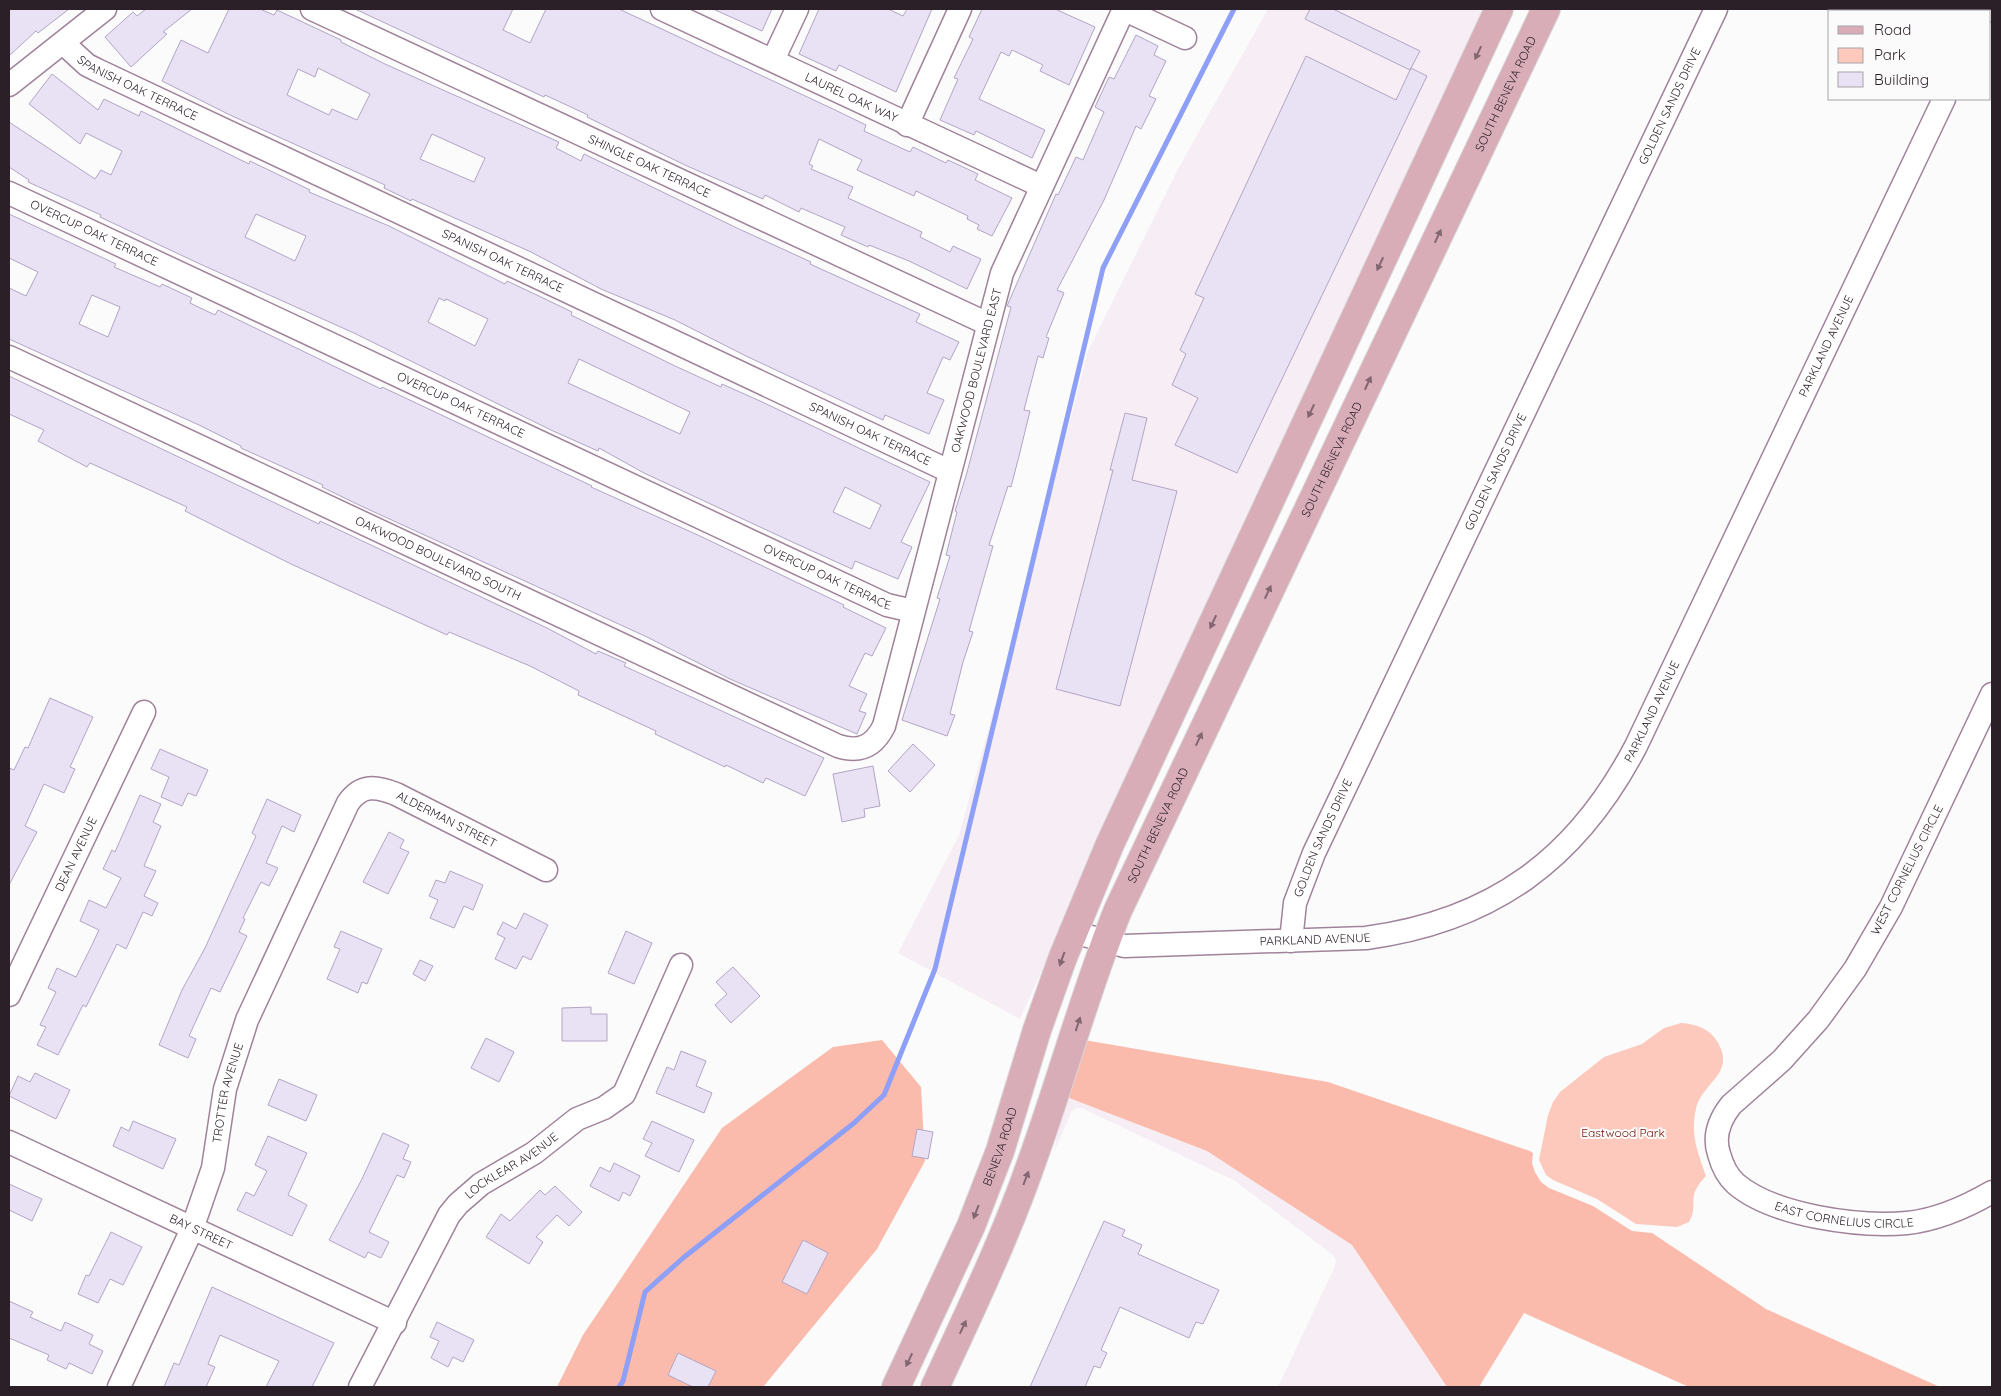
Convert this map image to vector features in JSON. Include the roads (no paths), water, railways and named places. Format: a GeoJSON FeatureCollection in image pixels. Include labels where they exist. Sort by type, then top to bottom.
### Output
{"type":"FeatureCollection","features":[{"type":"Feature","properties":{"kind":"main road","name":"BENEVA ROAD"},"geometry":{"type":"LineString","coordinates":[[896,1387],[975,1216],[1000,1151],[1037,1030],[1073,932],[1110,844],[1498,9]]}},
{"type":"Feature","properties":{"kind":"main road","name":"SOUTH BENEVA ROAD"},"geometry":{"type":"LineString","coordinates":[[1106,941],[1118,910],[1546,9]]}},
{"type":"Feature","properties":{"kind":"main road"},"geometry":{"type":"LineString","coordinates":[[935,1387],[996,1256],[1032,1162],[1106,941]]}},
{"type":"Feature","properties":{"kind":"street"},"geometry":{"type":"LineString","coordinates":[[9,86],[105,9]]}},
{"type":"Feature","properties":{"kind":"street","name":"SHINGLE OAK TERRACE"},"geometry":{"type":"LineString","coordinates":[[312,9],[988,324]]}},
{"type":"Feature","properties":{"kind":"street","name":"LAUREL OAK WAY"},"geometry":{"type":"LineString","coordinates":[[662,9],[1041,186]]}},
{"type":"Feature","properties":{"kind":"street"},"geometry":{"type":"LineString","coordinates":[[773,60],[797,9]]}},
{"type":"Feature","properties":{"kind":"street"},"geometry":{"type":"LineString","coordinates":[[907,125],[960,9]]}},
{"type":"Feature","properties":{"kind":"street"},"geometry":{"type":"LineString","coordinates":[[1123,9],[1186,38]]}},
{"type":"Feature","properties":{"kind":"street","name":"OAKWOOD BOULEVARD EAST"},"geometry":{"type":"LineString","coordinates":[[868,746],[875,741],[884,726],[1002,272],[1123,9]]}},
{"type":"Feature","properties":{"kind":"street","name":"GOLDEN SANDS DRIVE"},"geometry":{"type":"LineString","coordinates":[[1291,941],[1295,903],[1318,844],[1716,9]]}},
{"type":"Feature","properties":{"kind":"street","name":"SPANISH OAK TERRACE"},"geometry":{"type":"LineString","coordinates":[[63,43],[83,61],[97,70],[949,471]]}},
{"type":"Feature","properties":{"kind":"street","name":"PARKLAND AVENUE"},"geometry":{"type":"LineString","coordinates":[[1073,932],[1124,946],[1366,938],[1400,933],[1443,922],[1478,908],[1516,886],[1549,861],[1582,828],[1608,796],[1636,746],[1944,100]]}},
{"type":"Feature","properties":{"kind":"street","name":"OVERCUP OAK TERRACE"},"geometry":{"type":"LineString","coordinates":[[9,193],[887,605],[913,611]]}},
{"type":"Feature","properties":{"kind":"street","name":"OAKWOOD BOULEVARD SOUTH"},"geometry":{"type":"LineString","coordinates":[[9,357],[838,746],[856,749],[868,746]]}},
{"type":"Feature","properties":{"kind":"street","name":"WEST CORNELIUS CIRCLE"},"geometry":{"type":"LineString","coordinates":[[1718,1150],[1719,1127],[1731,1105],[1782,1060],[1818,1020],[1855,969],[1891,907],[1992,694]]}},
{"type":"Feature","properties":{"kind":"street","name":"DEAN AVENUE"},"geometry":{"type":"LineString","coordinates":[[9,995],[144,712]]}},
{"type":"Feature","properties":{"kind":"street","name":"ALDERMAN STREET"},"geometry":{"type":"LineString","coordinates":[[348,803],[355,793],[362,790],[384,789],[546,870]]}},
{"type":"Feature","properties":{"kind":"street","name":"TROTTER AVENUE"},"geometry":{"type":"LineString","coordinates":[[119,1387],[192,1229],[213,1168],[225,1089],[247,1020],[348,803]]}},
{"type":"Feature","properties":{"kind":"street","name":"LOCKLEAR AVENUE"},"geometry":{"type":"LineString","coordinates":[[360,1387],[395,1323],[442,1226],[458,1204],[481,1184],[534,1153],[577,1119],[604,1108],[624,1094],[681,965]]}},
{"type":"Feature","properties":{"kind":"street","name":"BAY STREET"},"geometry":{"type":"LineString","coordinates":[[9,1142],[395,1323]]}},
{"type":"Feature","properties":{"kind":"street","name":"EAST CORNELIUS CIRCLE"},"geometry":{"type":"LineString","coordinates":[[1718,1150],[1729,1177],[1750,1194],[1806,1214],[1843,1222],[1878,1224],[1924,1219],[1956,1210],[1992,1192]]}},
{"type":"Feature","properties":{"kind":"waterway"},"geometry":{"type":"LineString","coordinates":[[619,1387],[623,1381],[645,1292],[683,1258],[854,1123],[884,1095],[935,969],[1103,268],[1234,9]]}},
{"type":"Feature","properties":{"kind":"park label","name":"Eastwood Park"},"geometry":{"type":"Point","coordinates":[1623,1133]}}]}
